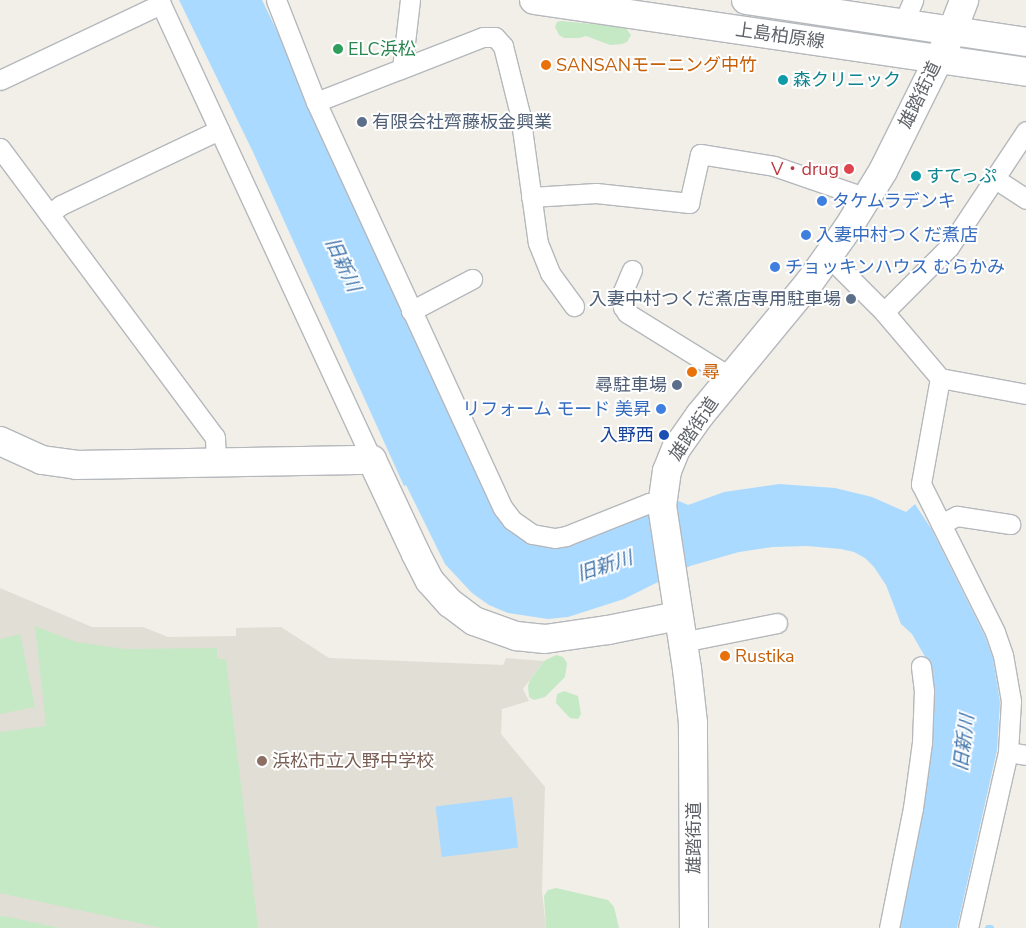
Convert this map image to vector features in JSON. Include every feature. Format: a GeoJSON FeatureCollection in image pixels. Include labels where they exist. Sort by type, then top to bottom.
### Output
{"type":"FeatureCollection","features":[{"type":"Feature","properties":{"kind":"street"},"geometry":{"type":"LineString","coordinates":[[276,0],[316,102],[495,496],[512,520],[522,529],[532,534],[555,538],[566,536],[649,503],[662,505]]}},
{"type":"Feature","properties":{"kind":"street"},"geometry":{"type":"LineString","coordinates":[[402,68],[410,0]]}},
{"type":"Feature","properties":{"kind":"street","name":"上島柏原線"},"geometry":{"type":"LineString","coordinates":[[534,0],[1026,72]]}},
{"type":"Feature","properties":{"kind":"street","name":"上島柏原線"},"geometry":{"type":"LineString","coordinates":[[746,0],[908,12],[952,32],[1026,42]]}},
{"type":"Feature","properties":{"kind":"street","name":"雄踏街道"},"geometry":{"type":"LineString","coordinates":[[694,928],[694,750],[690,696],[672,584],[662,505],[667,471],[676,449],[700,414],[829,257],[867,198],[952,32],[964,0]]}},
{"type":"Feature","properties":{"kind":"street"},"geometry":{"type":"LineString","coordinates":[[0,80],[160,2],[430,581],[450,603],[474,621],[516,636],[546,639],[608,630],[678,616]]}},
{"type":"Feature","properties":{"kind":"street"},"geometry":{"type":"LineString","coordinates":[[316,102],[483,37],[495,37],[503,46],[520,114],[534,227],[543,258],[574,306]]}},
{"type":"Feature","properties":{"kind":"street"},"geometry":{"type":"LineString","coordinates":[[49,214],[61,205],[219,130]]}},
{"type":"Feature","properties":{"kind":"street"},"geometry":{"type":"LineString","coordinates":[[884,312],[949,246],[1026,131]]}},
{"type":"Feature","properties":{"kind":"street"},"geometry":{"type":"LineString","coordinates":[[0,148],[215,436],[216,463]]}},
{"type":"Feature","properties":{"kind":"street"},"geometry":{"type":"LineString","coordinates":[[530,197],[596,193],[689,203],[700,154],[774,166],[867,198]]}},
{"type":"Feature","properties":{"kind":"street"},"geometry":{"type":"LineString","coordinates":[[994,178],[1026,199]]}},
{"type":"Feature","properties":{"kind":"street"},"geometry":{"type":"LineString","coordinates":[[829,257],[884,312],[940,378],[1026,394]]}},
{"type":"Feature","properties":{"kind":"street"},"geometry":{"type":"LineString","coordinates":[[632,270],[622,293],[623,307],[627,313],[719,370],[730,379]]}},
{"type":"Feature","properties":{"kind":"street"},"geometry":{"type":"LineString","coordinates":[[411,311],[472,279]]}},
{"type":"Feature","properties":{"kind":"street"},"geometry":{"type":"LineString","coordinates":[[940,378],[921,484],[995,632],[1003,654],[1017,753],[968,928]]}},
{"type":"Feature","properties":{"kind":"street"},"geometry":{"type":"LineString","coordinates":[[0,441],[26,454],[59,464],[372,460]]}},
{"type":"Feature","properties":{"kind":"street"},"geometry":{"type":"LineString","coordinates":[[941,524],[957,516],[1010,524]]}},
{"type":"Feature","properties":{"kind":"street"},"geometry":{"type":"LineString","coordinates":[[682,642],[777,623]]}},
{"type":"Feature","properties":{"kind":"street"},"geometry":{"type":"LineString","coordinates":[[890,928],[922,742],[924,691],[921,666]]}},
{"type":"Feature","properties":{"kind":"shaded area","name":"浜松市立入野中学校"},"geometry":{"type":"Polygon","coordinates":[[[0,588],[92,627],[143,627],[168,637],[236,636],[236,628],[281,627],[329,658],[503,665],[506,658],[544,661],[523,689],[529,701],[502,709],[501,734],[545,787],[542,891],[546,928],[60,928],[0,916],[0,588]]]}},
{"type":"Feature","properties":{"kind":"green space"},"geometry":{"type":"Polygon","coordinates":[[[557,22],[625,27],[631,35],[627,42],[610,45],[586,36],[564,38],[559,35],[555,27],[557,22]]]}},
{"type":"Feature","properties":{"kind":"green space"},"geometry":{"type":"Polygon","coordinates":[[[35,626],[76,642],[125,649],[217,648],[217,659],[226,659],[258,928],[162,928],[0,893],[0,732],[46,726],[35,626]]]}},
{"type":"Feature","properties":{"kind":"green space"},"geometry":{"type":"Polygon","coordinates":[[[20,634],[35,707],[0,714],[0,639],[20,634]]]}},
{"type":"Feature","properties":{"kind":"green space"},"geometry":{"type":"Polygon","coordinates":[[[556,655],[563,657],[567,663],[565,677],[545,697],[534,700],[529,697],[528,686],[530,680],[544,661],[556,655]]]}},
{"type":"Feature","properties":{"kind":"green space"},"geometry":{"type":"Polygon","coordinates":[[[564,691],[578,696],[581,714],[578,719],[570,718],[556,703],[557,694],[564,691]]]}},
{"type":"Feature","properties":{"kind":"green space"},"geometry":{"type":"Polygon","coordinates":[[[556,888],[608,900],[614,907],[619,928],[546,928],[544,896],[548,890],[556,888]]]}},
{"type":"Feature","properties":{"kind":"green space"},"geometry":{"type":"Polygon","coordinates":[[[0,916],[9,917],[60,928],[0,928],[0,916]]]}},
{"type":"Feature","properties":{"kind":"water","name":"旧新川"},"geometry":{"type":"Polygon","coordinates":[[[179,0],[262,0],[519,533],[614,527],[679,501],[688,505],[724,492],[779,484],[835,488],[872,497],[906,512],[915,504],[932,530],[985,636],[993,658],[1000,702],[997,750],[957,928],[898,928],[931,758],[934,724],[932,689],[927,660],[912,634],[901,624],[886,585],[874,567],[865,558],[854,552],[841,549],[807,546],[773,547],[739,552],[690,566],[624,599],[568,617],[548,619],[508,613],[489,605],[472,593],[445,564],[406,485],[404,486],[253,152],[179,0]]]}},
{"type":"Feature","properties":{"kind":"water"},"geometry":{"type":"Polygon","coordinates":[[[512,797],[518,848],[442,857],[436,806],[512,797]]]}},
{"type":"Feature","properties":{"kind":"place","name":"ELC浜松"},"geometry":{"type":"Point","coordinates":[338,49]}},
{"type":"Feature","properties":{"kind":"place","name":"SANSANモーニング中竹"},"geometry":{"type":"Point","coordinates":[546,65]}},
{"type":"Feature","properties":{"kind":"place","name":"森クリニック"},"geometry":{"type":"Point","coordinates":[783,80]}},
{"type":"Feature","properties":{"kind":"place","name":"有限会社齊藤板金興業"},"geometry":{"type":"Point","coordinates":[362,122]}},
{"type":"Feature","properties":{"kind":"place","name":"V・drug"},"geometry":{"type":"Point","coordinates":[849,169]}},
{"type":"Feature","properties":{"kind":"place","name":"すてっぷ"},"geometry":{"type":"Point","coordinates":[916,176]}},
{"type":"Feature","properties":{"kind":"place","name":"タケムラデンキ"},"geometry":{"type":"Point","coordinates":[822,201]}},
{"type":"Feature","properties":{"kind":"place","name":"入妻中村つくだ煮店"},"geometry":{"type":"Point","coordinates":[806,235]}},
{"type":"Feature","properties":{"kind":"place","name":"チョッキンハウス むらかみ"},"geometry":{"type":"Point","coordinates":[775,267]}},
{"type":"Feature","properties":{"kind":"place","name":"入妻中村つくだ煮店専用駐車場"},"geometry":{"type":"Point","coordinates":[851,299]}},
{"type":"Feature","properties":{"kind":"place","name":"尋"},"geometry":{"type":"Point","coordinates":[692,372]}},
{"type":"Feature","properties":{"kind":"place","name":"尋駐車場"},"geometry":{"type":"Point","coordinates":[677,385]}},
{"type":"Feature","properties":{"kind":"place","name":"リフォーム モード 美昇"},"geometry":{"type":"Point","coordinates":[661,409]}},
{"type":"Feature","properties":{"kind":"place","name":"入野西"},"geometry":{"type":"Point","coordinates":[664,435]}},
{"type":"Feature","properties":{"kind":"place","name":"Rustika"},"geometry":{"type":"Point","coordinates":[725,656]}},
{"type":"Feature","properties":{"kind":"place","name":"浜松市立入野中学校"},"geometry":{"type":"Point","coordinates":[262,761]}}]}
